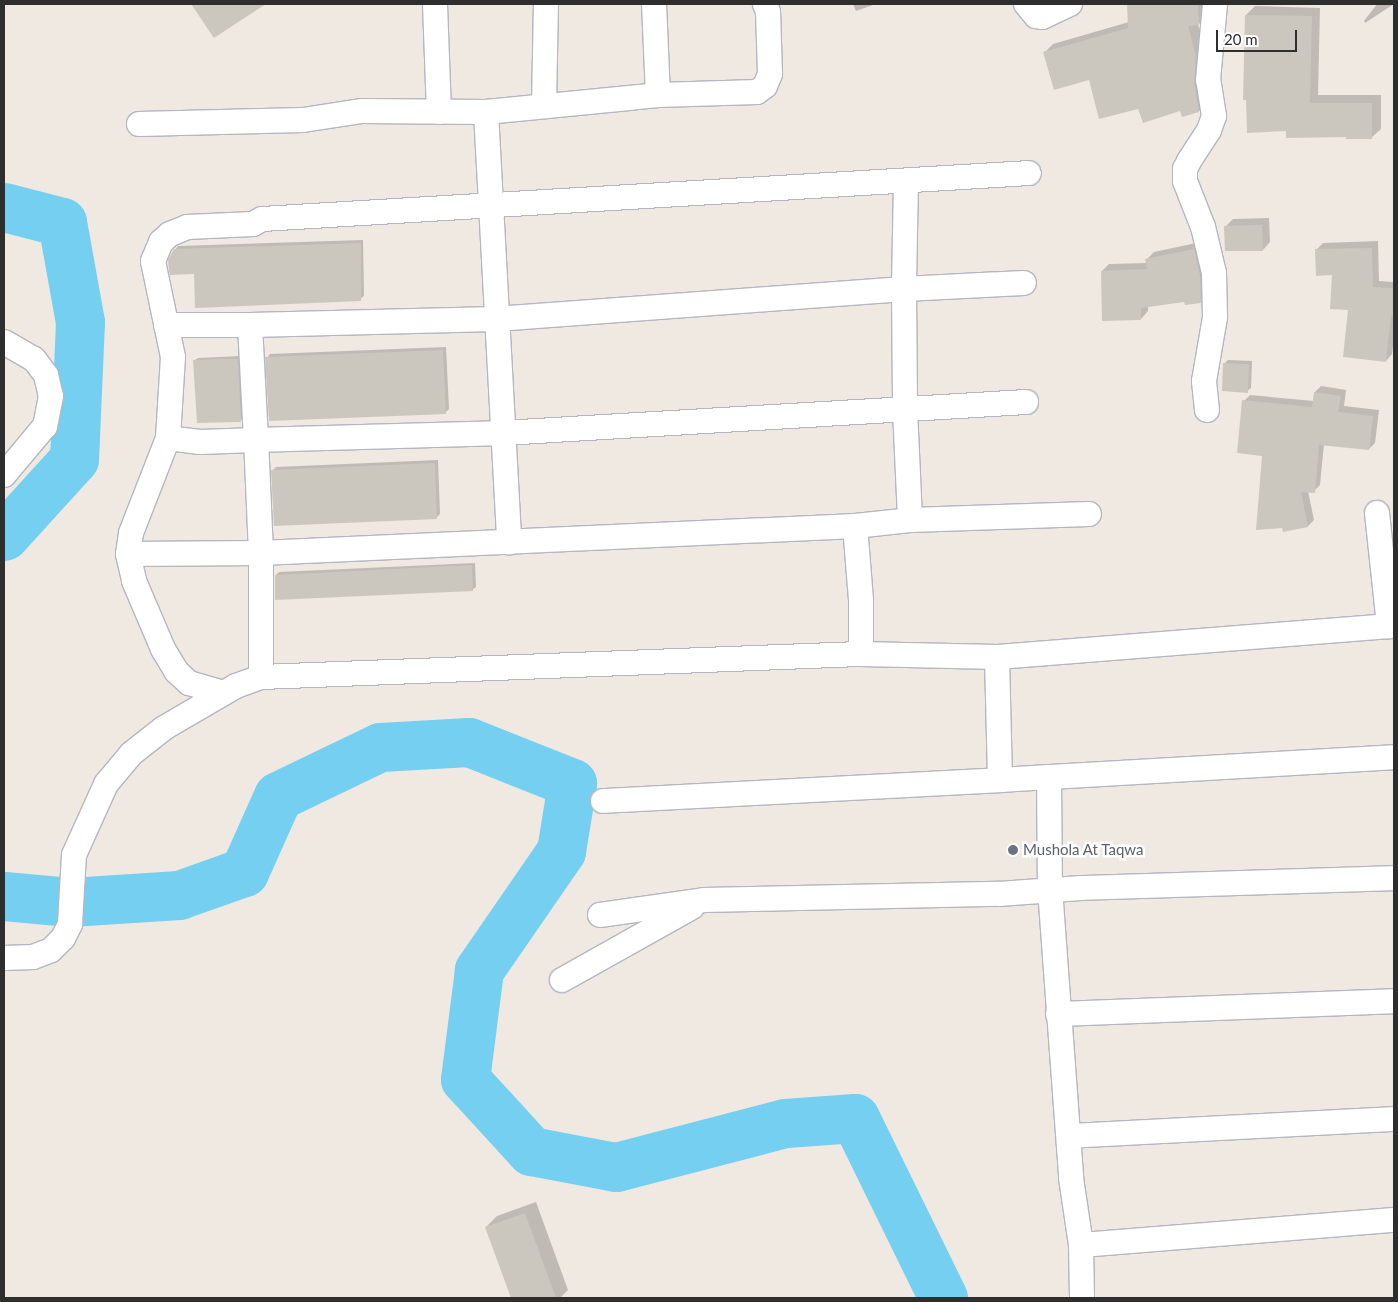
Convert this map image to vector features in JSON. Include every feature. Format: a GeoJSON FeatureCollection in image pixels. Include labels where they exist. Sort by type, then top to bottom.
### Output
{"type":"FeatureCollection","features":[{"type":"Feature","properties":{"kind":"street"},"geometry":{"type":"LineString","coordinates":[[436,4],[439,112]]}},
{"type":"Feature","properties":{"kind":"street"},"geometry":{"type":"LineString","coordinates":[[544,106],[546,4]]}},
{"type":"Feature","properties":{"kind":"street"},"geometry":{"type":"LineString","coordinates":[[654,4],[658,96]]}},
{"type":"Feature","properties":{"kind":"street"},"geometry":{"type":"LineString","coordinates":[[139,124],[303,120],[362,111],[486,112],[658,96],[756,92],[765,86],[770,74],[768,12],[765,4]]}},
{"type":"Feature","properties":{"kind":"street"},"geometry":{"type":"LineString","coordinates":[[1026,4],[1036,16],[1042,17],[1070,4]]}},
{"type":"Feature","properties":{"kind":"street"},"geometry":{"type":"LineString","coordinates":[[1207,410],[1204,381],[1214,318],[1214,273],[1203,228],[1185,181],[1185,169],[1188,161],[1209,130],[1214,116],[1208,80],[1215,4]]}},
{"type":"Feature","properties":{"kind":"street"},"geometry":{"type":"LineString","coordinates":[[486,112],[509,542]]}},
{"type":"Feature","properties":{"kind":"street"},"geometry":{"type":"LineString","coordinates":[[224,693],[189,683],[176,671],[163,649],[134,581],[128,554],[131,533],[168,438],[173,357],[153,261],[161,242],[170,234],[187,227],[253,224],[262,219],[1029,173]]}},
{"type":"Feature","properties":{"kind":"street"},"geometry":{"type":"LineString","coordinates":[[906,181],[904,289],[905,409],[910,520]]}},
{"type":"Feature","properties":{"kind":"street"},"geometry":{"type":"LineString","coordinates":[[166,325],[250,325],[496,319],[904,289],[1024,283]]}},
{"type":"Feature","properties":{"kind":"street"},"geometry":{"type":"LineString","coordinates":[[250,325],[261,553],[261,677]]}},
{"type":"Feature","properties":{"kind":"street"},"geometry":{"type":"LineString","coordinates":[[4,342],[34,359],[46,375],[51,396],[45,426],[4,475]]}},
{"type":"Feature","properties":{"kind":"street"},"geometry":{"type":"LineString","coordinates":[[168,438],[200,442],[502,433],[1026,402]]}},
{"type":"Feature","properties":{"kind":"street"},"geometry":{"type":"LineString","coordinates":[[4,958],[33,957],[51,950],[64,938],[70,924],[74,855],[106,784],[131,754],[164,728],[224,693],[261,677],[861,654],[997,657],[1391,626],[1377,513]]}},
{"type":"Feature","properties":{"kind":"street"},"geometry":{"type":"LineString","coordinates":[[128,554],[261,553],[855,526],[910,520],[1089,514]]}},
{"type":"Feature","properties":{"kind":"street"},"geometry":{"type":"LineString","coordinates":[[855,526],[861,600],[861,654]]}},
{"type":"Feature","properties":{"kind":"street"},"geometry":{"type":"LineString","coordinates":[[997,657],[1000,780]]}},
{"type":"Feature","properties":{"kind":"street"},"geometry":{"type":"LineString","coordinates":[[603,800],[1394,758]]}},
{"type":"Feature","properties":{"kind":"street"},"geometry":{"type":"LineString","coordinates":[[1049,777],[1050,889],[1071,1178],[1081,1245],[1082,1298]]}},
{"type":"Feature","properties":{"kind":"street"},"geometry":{"type":"LineString","coordinates":[[600,915],[704,900],[999,894],[1050,889],[1394,878]]}},
{"type":"Feature","properties":{"kind":"street"},"geometry":{"type":"LineString","coordinates":[[562,980],[704,900]]}},
{"type":"Feature","properties":{"kind":"street"},"geometry":{"type":"LineString","coordinates":[[1058,1014],[1394,1001]]}},
{"type":"Feature","properties":{"kind":"street"},"geometry":{"type":"LineString","coordinates":[[1069,1136],[1394,1119]]}},
{"type":"Feature","properties":{"kind":"street"},"geometry":{"type":"LineString","coordinates":[[1081,1245],[1394,1220]]}},
{"type":"Feature","properties":{"kind":"building"},"geometry":{"type":"Polygon","coordinates":[[[191,4],[266,4],[214,38],[191,4]]]}},
{"type":"Feature","properties":{"kind":"building"},"geometry":{"type":"Polygon","coordinates":[[[1127,4],[1198,4],[1199,25],[1188,26],[1196,56],[1194,82],[1199,112],[1182,117],[1180,111],[1143,123],[1138,109],[1099,119],[1089,80],[1054,90],[1043,52],[1128,28],[1127,4]]]}},
{"type":"Feature","properties":{"kind":"building"},"geometry":{"type":"Polygon","coordinates":[[[1245,15],[1312,16],[1310,103],[1372,103],[1372,139],[1346,139],[1346,137],[1286,138],[1286,131],[1247,133],[1246,100],[1243,100],[1245,15]]]}},
{"type":"Feature","properties":{"kind":"building"},"geometry":{"type":"Polygon","coordinates":[[[1262,225],[1263,251],[1225,251],[1224,226],[1262,225]]]}},
{"type":"Feature","properties":{"kind":"building"},"geometry":{"type":"Polygon","coordinates":[[[361,243],[361,301],[195,308],[194,274],[170,275],[169,270],[168,260],[174,249],[361,243]]]}},
{"type":"Feature","properties":{"kind":"building"},"geometry":{"type":"Polygon","coordinates":[[[1372,248],[1373,287],[1394,288],[1394,316],[1391,316],[1386,362],[1343,357],[1348,310],[1330,309],[1332,275],[1316,276],[1315,249],[1372,248]]]}},
{"type":"Feature","properties":{"kind":"building"},"geometry":{"type":"Polygon","coordinates":[[[1194,249],[1200,275],[1201,303],[1185,305],[1184,302],[1141,308],[1141,320],[1102,321],[1101,271],[1147,269],[1145,259],[1194,249]]]}},
{"type":"Feature","properties":{"kind":"building"},"geometry":{"type":"Polygon","coordinates":[[[443,350],[446,414],[269,421],[265,357],[443,350]]]}},
{"type":"Feature","properties":{"kind":"building"},"geometry":{"type":"Polygon","coordinates":[[[238,359],[241,422],[197,423],[193,360],[238,359]]]}},
{"type":"Feature","properties":{"kind":"building"},"geometry":{"type":"Polygon","coordinates":[[[1223,363],[1249,364],[1248,393],[1222,391],[1223,363]]]}},
{"type":"Feature","properties":{"kind":"building"},"geometry":{"type":"Polygon","coordinates":[[[1314,392],[1341,396],[1338,412],[1373,416],[1369,450],[1319,445],[1315,493],[1301,492],[1308,527],[1283,532],[1282,528],[1256,530],[1262,456],[1237,453],[1242,400],[1312,407],[1314,392]]]}},
{"type":"Feature","properties":{"kind":"building"},"geometry":{"type":"Polygon","coordinates":[[[435,463],[437,519],[274,526],[271,470],[435,463]]]}},
{"type":"Feature","properties":{"kind":"building"},"geometry":{"type":"Polygon","coordinates":[[[472,565],[473,591],[275,600],[275,575],[472,565]]]}},
{"type":"Feature","properties":{"kind":"building"},"geometry":{"type":"Polygon","coordinates":[[[525,1213],[556,1298],[511,1298],[485,1227],[525,1213]]]}},
{"type":"Feature","properties":{"kind":"waterway"},"geometry":{"type":"LineString","coordinates":[[4,207],[62,222],[80,322],[74,459],[4,536]]}},
{"type":"Feature","properties":{"kind":"waterway"},"geometry":{"type":"LineString","coordinates":[[4,896],[70,902],[179,895],[244,872],[278,796],[380,747],[469,742],[572,783],[561,851],[479,970],[465,1079],[531,1151],[616,1167],[785,1123],[855,1118],[943,1298]]}},
{"type":"Feature","properties":{"kind":"place","name":"Mushola At Taqwa"},"geometry":{"type":"Point","coordinates":[1013,850]}}]}
